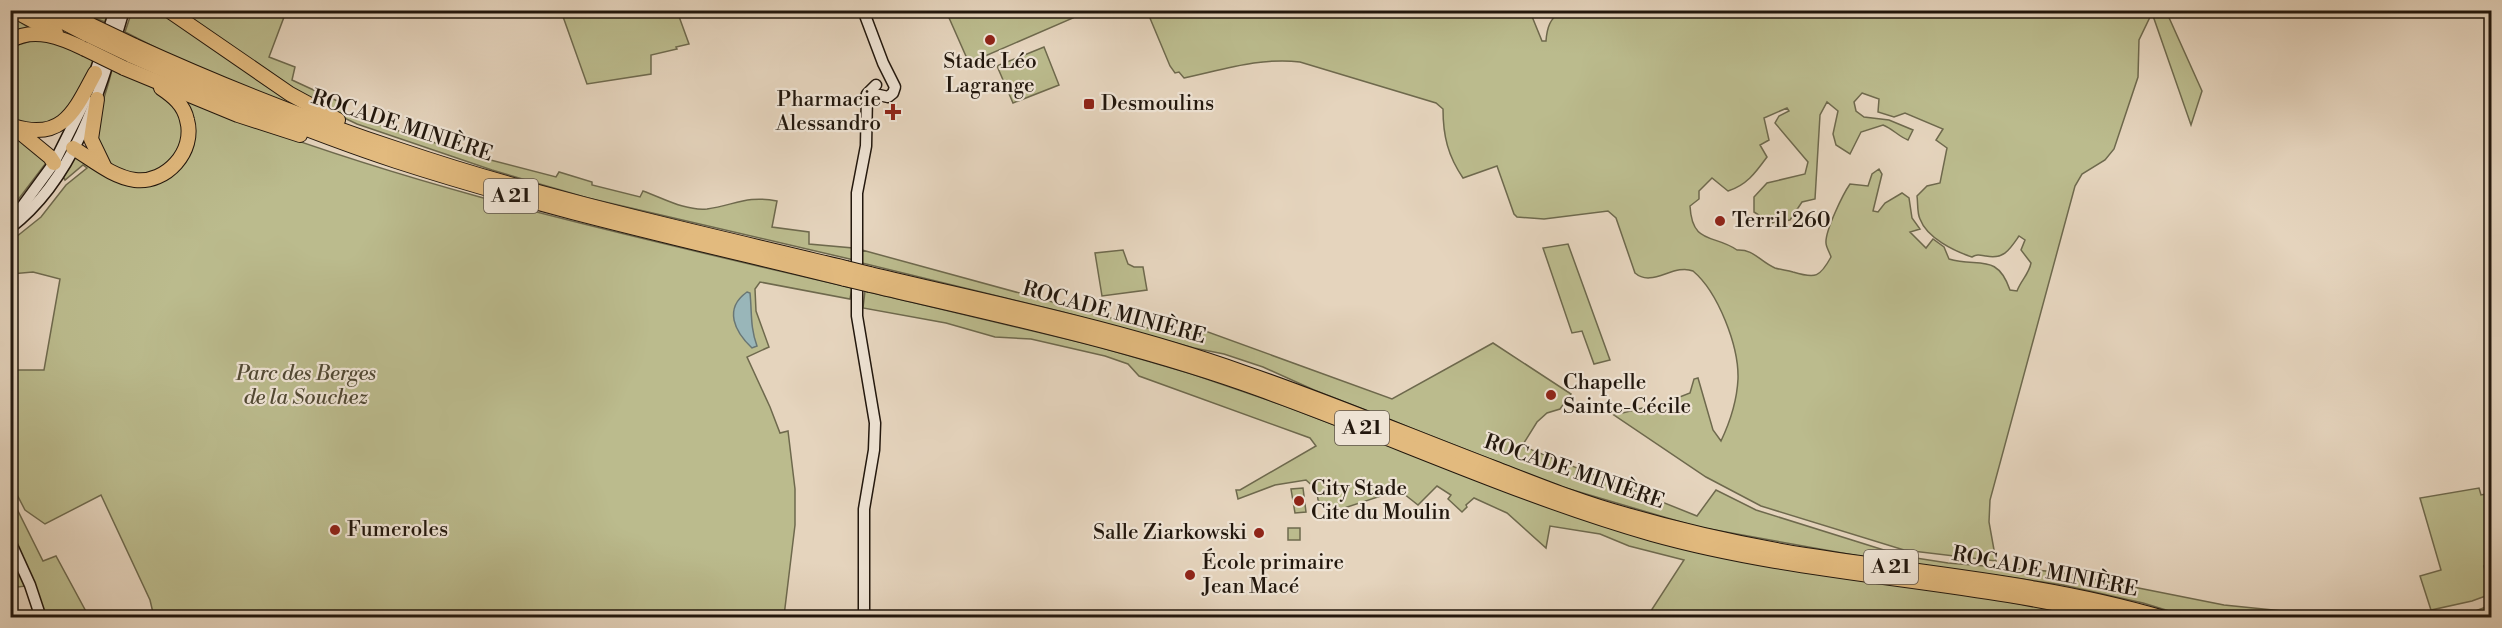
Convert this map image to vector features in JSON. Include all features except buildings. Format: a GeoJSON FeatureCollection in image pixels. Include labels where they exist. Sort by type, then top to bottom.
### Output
{"type":"FeatureCollection","features":[{"type":"Feature","properties":{"kind":"highway"},"geometry":{"type":"LineString","coordinates":[[13,10],[78,46],[124,68],[255,121],[370,157],[399,156]]}},
{"type":"Feature","properties":{"kind":"highway","name":"ROCADE MINIÈRE"},"geometry":{"type":"LineString","coordinates":[[40,10],[90,30],[250,107],[399,156],[870,279],[1193,367],[1344,420],[1545,499],[1656,535],[1774,560],[1979,590],[2121,618]]}},
{"type":"Feature","properties":{"kind":"highway","name":"ROCADE MINIÈRE"},"geometry":{"type":"LineString","coordinates":[[63,10],[90,30]]}},
{"type":"Feature","properties":{"kind":"highway"},"geometry":{"type":"LineString","coordinates":[[168,10],[298,99],[327,115],[386,139],[399,156]]}},
{"type":"Feature","properties":{"kind":"highway"},"geometry":{"type":"LineString","coordinates":[[10,41],[24,35],[44,34],[78,46]]}},
{"type":"Feature","properties":{"kind":"highway"},"geometry":{"type":"LineString","coordinates":[[12,125],[37,131],[58,126],[76,109],[95,73]]}},
{"type":"Feature","properties":{"kind":"highway"},"geometry":{"type":"LineString","coordinates":[[12,125],[51,156],[62,155],[105,167],[125,178],[149,179],[170,170],[184,151],[188,132],[184,112],[173,96],[143,76]]}},
{"type":"Feature","properties":{"kind":"highway"},"geometry":{"type":"LineString","coordinates":[[97,99],[91,127],[92,139],[105,167]]}},
{"type":"Feature","properties":{"kind":"highway","name":"ROCADE MINIÈRE"},"geometry":{"type":"LineString","coordinates":[[870,279],[1171,348],[1291,389],[1556,492],[1623,514],[1696,534],[1805,555],[1977,578],[2052,591],[2164,618]]}},
{"type":"Feature","properties":{"kind":"street"},"geometry":{"type":"LineString","coordinates":[[116,10],[120,25]]}},
{"type":"Feature","properties":{"kind":"street"},"geometry":{"type":"LineString","coordinates":[[52,184],[95,73],[116,10]]}},
{"type":"Feature","properties":{"kind":"street"},"geometry":{"type":"LineString","coordinates":[[10,223],[62,155],[97,99],[124,10]]}},
{"type":"Feature","properties":{"kind":"street"},"geometry":{"type":"LineString","coordinates":[[863,10],[882,63],[894,87],[893,93],[885,97],[878,87],[882,63]]}},
{"type":"Feature","properties":{"kind":"street"},"geometry":{"type":"LineString","coordinates":[[864,618],[864,510],[874,450],[875,423],[857,316],[857,193],[866,146],[866,97],[869,90],[878,87],[883,79],[891,80]]}},
{"type":"Feature","properties":{"kind":"street"},"geometry":{"type":"LineString","coordinates":[[10,228],[24,218],[52,184],[62,155]]}},
{"type":"Feature","properties":{"kind":"street"},"geometry":{"type":"LineString","coordinates":[[10,541],[30,585],[41,618]]}},
{"type":"Feature","properties":{"kind":"green space"},"geometry":{"type":"Polygon","coordinates":[[[108,10],[105,22],[77,11],[108,10]]]}},
{"type":"Feature","properties":{"kind":"green space"},"geometry":{"type":"Polygon","coordinates":[[[132,11],[161,11],[299,104],[298,108],[174,57],[125,32],[132,11]]]}},
{"type":"Feature","properties":{"kind":"green space"},"geometry":{"type":"Polygon","coordinates":[[[176,11],[280,11],[284,17],[269,57],[295,67],[292,80],[346,105],[344,113],[475,156],[556,177],[559,172],[592,182],[592,185],[640,197],[643,191],[691,208],[707,209],[757,199],[777,201],[772,227],[809,232],[809,244],[853,248],[854,260],[588,198],[492,170],[357,124],[313,103],[176,11]]]}},
{"type":"Feature","properties":{"kind":"green space"},"geometry":{"type":"Polygon","coordinates":[[[561,11],[677,11],[689,44],[651,55],[651,74],[587,84],[561,11]]]}},
{"type":"Feature","properties":{"kind":"green space","name":"Stade Léo Lagrange"},"geometry":{"type":"Polygon","coordinates":[[[946,11],[1069,11],[1073,18],[969,63],[946,11]]]}},
{"type":"Feature","properties":{"kind":"green space"},"geometry":{"type":"Polygon","coordinates":[[[1147,11],[1535,11],[1531,14],[1542,41],[1546,41],[1550,24],[1561,11],[2166,11],[2202,91],[2191,125],[2152,13],[2139,40],[2138,77],[2114,149],[2105,160],[2082,174],[2075,186],[1990,500],[1989,522],[1996,561],[1904,550],[1761,506],[1706,477],[1614,415],[1667,402],[1690,393],[1694,379],[1698,378],[1713,430],[1721,441],[1732,411],[1738,379],[1731,336],[1711,292],[1693,271],[1686,269],[1649,278],[1635,273],[1616,218],[1608,211],[1544,219],[1517,217],[1497,166],[1463,178],[1447,145],[1443,109],[1436,103],[1300,62],[1256,63],[1184,78],[1179,72],[1175,73],[1147,11]],[[1862,93],[1854,102],[1856,111],[1864,117],[1889,120],[1913,130],[1908,140],[1883,125],[1861,132],[1850,154],[1836,145],[1833,134],[1838,111],[1827,102],[1820,115],[1815,199],[1802,202],[1790,220],[1771,223],[1754,212],[1754,197],[1767,183],[1805,174],[1808,162],[1775,123],[1779,116],[1789,111],[1787,108],[1764,118],[1769,140],[1760,145],[1767,157],[1750,177],[1741,185],[1728,191],[1712,178],[1699,191],[1699,199],[1690,206],[1695,227],[1706,237],[1737,250],[1748,251],[1775,268],[1812,276],[1817,275],[1824,269],[1831,257],[1826,245],[1826,237],[1847,189],[1850,184],[1868,186],[1872,174],[1879,169],[1882,174],[1873,211],[1878,212],[1885,203],[1902,193],[1909,198],[1912,218],[1920,229],[1910,232],[1926,248],[1933,239],[1944,247],[1949,259],[1993,266],[2005,278],[2010,290],[2017,291],[2031,263],[2021,250],[2025,240],[2019,236],[2002,255],[1972,257],[1942,243],[1924,226],[1918,214],[1917,196],[1927,186],[1940,183],[1947,148],[1936,140],[1943,129],[1905,113],[1894,117],[1878,112],[1879,99],[1862,93]]]}},
{"type":"Feature","properties":{"kind":"green space"},"geometry":{"type":"Polygon","coordinates":[[[11,16],[31,29],[11,36],[11,16]]]}},
{"type":"Feature","properties":{"kind":"green space"},"geometry":{"type":"Polygon","coordinates":[[[38,39],[61,45],[94,60],[77,98],[52,124],[19,124],[11,119],[11,47],[38,39]]]}},
{"type":"Feature","properties":{"kind":"green space"},"geometry":{"type":"Polygon","coordinates":[[[1044,47],[1059,85],[1013,103],[997,66],[1044,47]]]}},
{"type":"Feature","properties":{"kind":"green space"},"geometry":{"type":"Polygon","coordinates":[[[112,69],[146,83],[161,93],[174,106],[181,121],[182,137],[176,152],[166,164],[152,172],[137,175],[121,171],[104,156],[98,146],[97,125],[112,69]]]}},
{"type":"Feature","properties":{"kind":"green space","name":"Parc des Berges de la Souchez"},"geometry":{"type":"Polygon","coordinates":[[[184,98],[265,129],[430,183],[598,228],[852,288],[850,299],[760,282],[755,289],[756,311],[769,347],[747,357],[780,433],[788,431],[795,489],[795,525],[784,616],[154,617],[150,600],[101,495],[45,524],[25,510],[11,483],[10,370],[44,370],[60,279],[33,272],[11,274],[11,241],[41,217],[66,185],[87,168],[83,165],[65,180],[62,175],[77,153],[131,182],[181,162],[184,98]]]}},
{"type":"Feature","properties":{"kind":"green space"},"geometry":{"type":"Polygon","coordinates":[[[11,129],[49,159],[11,209],[11,129]]]}},
{"type":"Feature","properties":{"kind":"green space"},"geometry":{"type":"Polygon","coordinates":[[[1568,244],[1610,360],[1594,364],[1582,331],[1572,333],[1543,248],[1568,244]]]}},
{"type":"Feature","properties":{"kind":"green space"},"geometry":{"type":"Polygon","coordinates":[[[862,250],[1173,335],[1197,328],[1392,399],[1493,343],[1571,394],[1560,409],[1547,413],[1537,422],[1522,446],[1697,516],[1716,490],[1756,510],[1903,556],[1948,563],[2058,572],[2224,605],[2342,617],[2189,617],[2143,603],[2063,585],[1859,556],[1698,527],[1559,486],[1314,390],[1263,367],[1224,354],[862,263],[862,250]]]}},
{"type":"Feature","properties":{"kind":"green space"},"geometry":{"type":"Polygon","coordinates":[[[1123,250],[1128,264],[1143,267],[1147,290],[1102,296],[1095,253],[1123,250]]]}},
{"type":"Feature","properties":{"kind":"green space"},"geometry":{"type":"Polygon","coordinates":[[[865,291],[1096,346],[1192,374],[1285,406],[1556,510],[1982,597],[2093,617],[1647,617],[1684,560],[1629,546],[1600,534],[1550,526],[1546,548],[1507,513],[1474,498],[1462,512],[1448,499],[1451,495],[1437,486],[1418,505],[1399,490],[1332,512],[1318,500],[1317,490],[1306,480],[1275,485],[1238,499],[1236,490],[1240,490],[1316,446],[1310,438],[1139,376],[1128,364],[1105,356],[1031,339],[995,337],[946,323],[863,308],[865,291]]]}},
{"type":"Feature","properties":{"kind":"green space","name":"City Stade Cite du Moulin"},"geometry":{"type":"Polygon","coordinates":[[[1303,488],[1306,512],[1295,513],[1291,489],[1303,488]]]}},
{"type":"Feature","properties":{"kind":"green space"},"geometry":{"type":"Polygon","coordinates":[[[2479,488],[2481,495],[2491,493],[2491,563],[2484,566],[2491,594],[2472,601],[2431,610],[2420,576],[2441,570],[2420,498],[2479,488]]]}},
{"type":"Feature","properties":{"kind":"green space"},"geometry":{"type":"Polygon","coordinates":[[[10,495],[43,561],[56,556],[89,617],[46,617],[11,532],[10,495]]]}},
{"type":"Feature","properties":{"kind":"green space"},"geometry":{"type":"Polygon","coordinates":[[[1288,528],[1300,528],[1300,540],[1288,540],[1288,528]]]}},
{"type":"Feature","properties":{"kind":"green space"},"geometry":{"type":"Polygon","coordinates":[[[10,551],[26,586],[18,587],[11,570],[10,551]]]}},
{"type":"Feature","properties":{"kind":"green space"},"geometry":{"type":"Polygon","coordinates":[[[2491,605],[2491,617],[2444,617],[2470,613],[2491,605]]]}},
{"type":"Feature","properties":{"kind":"water"},"geometry":{"type":"Polygon","coordinates":[[[747,292],[750,293],[752,326],[757,346],[752,348],[741,335],[734,320],[735,306],[747,292]]]}},
{"type":"Feature","properties":{"kind":"place","name":"Stade Léo Lagrange"},"geometry":{"type":"Point","coordinates":[990,40]}},
{"type":"Feature","properties":{"kind":"place","name":"Desmoulins"},"geometry":{"type":"Point","coordinates":[1089,104]}},
{"type":"Feature","properties":{"kind":"place","name":"Pharmacie Alessandro"},"geometry":{"type":"Point","coordinates":[893,112]}},
{"type":"Feature","properties":{"kind":"place","name":"Terril 260"},"geometry":{"type":"Point","coordinates":[1720,221]}},
{"type":"Feature","properties":{"kind":"place","name":"Chapelle Sainte-Cécile"},"geometry":{"type":"Point","coordinates":[1551,395]}},
{"type":"Feature","properties":{"kind":"place","name":"City Stade Cite du Moulin"},"geometry":{"type":"Point","coordinates":[1299,501]}},
{"type":"Feature","properties":{"kind":"place","name":"Fumeroles"},"geometry":{"type":"Point","coordinates":[335,530]}},
{"type":"Feature","properties":{"kind":"place","name":"Salle Ziarkowski"},"geometry":{"type":"Point","coordinates":[1259,533]}},
{"type":"Feature","properties":{"kind":"place","name":"École primaire Jean Macé"},"geometry":{"type":"Point","coordinates":[1190,575]}}]}
